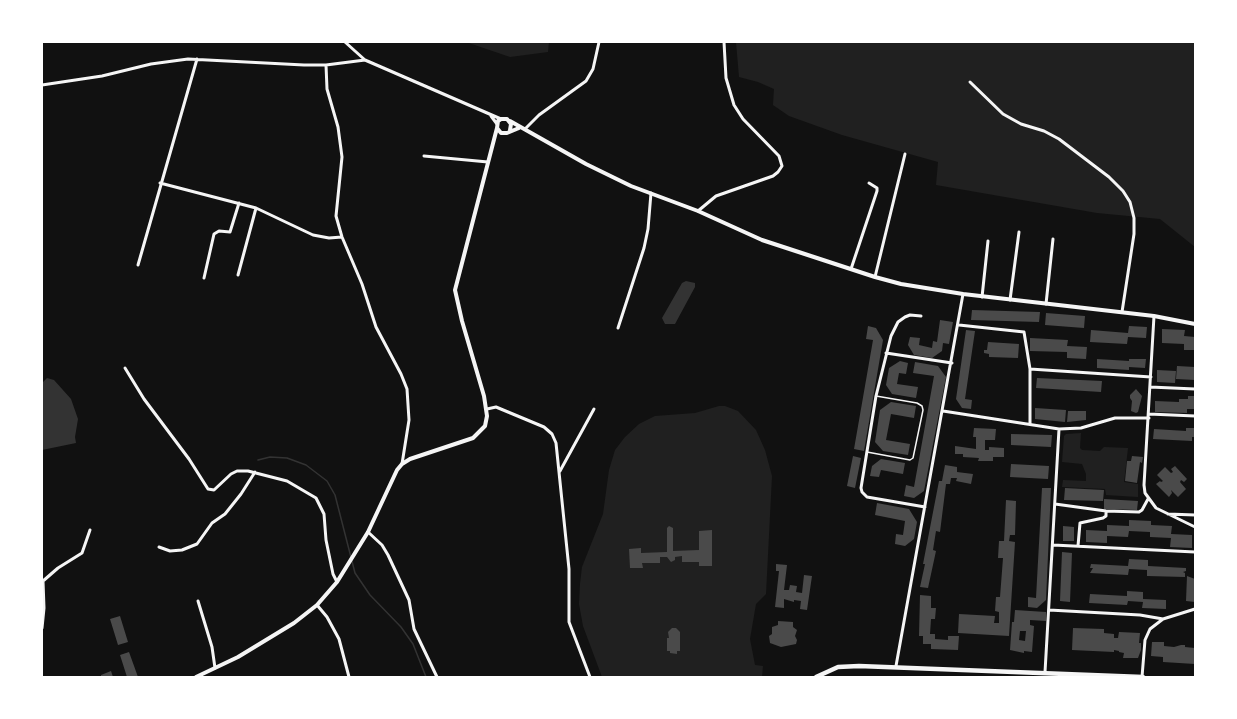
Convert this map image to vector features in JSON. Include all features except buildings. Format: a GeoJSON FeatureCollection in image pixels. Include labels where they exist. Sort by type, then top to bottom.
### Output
{"type":"FeatureCollection","features":[{"type":"Feature","properties":{"kind":"main road"},"geometry":{"type":"LineString","coordinates":[[816,677],[830,669],[845,666],[896,666],[1142,677]]}},
{"type":"Feature","properties":{"kind":"street"},"geometry":{"type":"LineString","coordinates":[[346,42],[365,60],[416,81],[491,116],[510,121],[519,128]]}},
{"type":"Feature","properties":{"kind":"street"},"geometry":{"type":"LineString","coordinates":[[525,129],[540,115],[586,81],[593,68],[599,42]]}},
{"type":"Feature","properties":{"kind":"street"},"geometry":{"type":"LineString","coordinates":[[698,211],[716,196],[773,176],[782,166],[779,156],[743,119],[734,105],[726,78],[724,42]]}},
{"type":"Feature","properties":{"kind":"street"},"geometry":{"type":"LineString","coordinates":[[42,85],[102,76],[171,61],[197,58],[280,65],[326,65],[365,60]]}},
{"type":"Feature","properties":{"kind":"street"},"geometry":{"type":"LineString","coordinates":[[138,265],[160,183],[197,58]]}},
{"type":"Feature","properties":{"kind":"street"},"geometry":{"type":"LineString","coordinates":[[326,65],[327,89],[338,127],[342,157],[336,208],[342,237],[362,284],[376,327],[401,374],[407,389],[410,404],[410,420],[402,464]]}},
{"type":"Feature","properties":{"kind":"street"},"geometry":{"type":"LineString","coordinates":[[970,82],[1003,114],[1021,124],[1044,131],[1059,139],[1109,177],[1123,191],[1130,202],[1134,218],[1133,240],[1122,312]]}},
{"type":"Feature","properties":{"kind":"street"},"geometry":{"type":"LineString","coordinates":[[491,116],[497,126],[504,133]]}},
{"type":"Feature","properties":{"kind":"street"},"geometry":{"type":"LineString","coordinates":[[196,677],[215,668],[294,623],[317,605],[337,582],[356,553],[368,532],[397,470],[402,464],[410,459],[473,438],[485,426],[486,408],[455,290],[497,126],[501,119]]}},
{"type":"Feature","properties":{"kind":"street"},"geometry":{"type":"LineString","coordinates":[[510,121],[510,130]]}},
{"type":"Feature","properties":{"kind":"street"},"geometry":{"type":"LineString","coordinates":[[494,142],[510,130],[519,128],[525,129],[586,164],[614,178],[698,211],[762,240],[901,284],[982,297],[1154,316],[1195,324]]}},
{"type":"Feature","properties":{"kind":"street"},"geometry":{"type":"LineString","coordinates":[[875,277],[905,154]]}},
{"type":"Feature","properties":{"kind":"street"},"geometry":{"type":"LineString","coordinates":[[424,156],[488,162]]}},
{"type":"Feature","properties":{"kind":"street"},"geometry":{"type":"LineString","coordinates":[[160,183],[256,208],[313,235],[329,238],[342,237]]}},
{"type":"Feature","properties":{"kind":"street"},"geometry":{"type":"LineString","coordinates":[[852,269],[877,192],[877,188],[869,183]]}},
{"type":"Feature","properties":{"kind":"street"},"geometry":{"type":"LineString","coordinates":[[618,328],[644,248],[648,229],[651,193]]}},
{"type":"Feature","properties":{"kind":"street"},"geometry":{"type":"LineString","coordinates":[[204,278],[214,234],[219,231],[227,232],[232,229],[239,203]]}},
{"type":"Feature","properties":{"kind":"street"},"geometry":{"type":"LineString","coordinates":[[238,275],[256,208]]}},
{"type":"Feature","properties":{"kind":"street"},"geometry":{"type":"LineString","coordinates":[[1010,300],[1019,232]]}},
{"type":"Feature","properties":{"kind":"street"},"geometry":{"type":"LineString","coordinates":[[1046,304],[1053,239]]}},
{"type":"Feature","properties":{"kind":"street"},"geometry":{"type":"LineString","coordinates":[[982,297],[988,241]]}},
{"type":"Feature","properties":{"kind":"street"},"geometry":{"type":"LineString","coordinates":[[896,666],[952,363],[963,294]]}},
{"type":"Feature","properties":{"kind":"street"},"geometry":{"type":"LineString","coordinates":[[921,316],[910,315],[898,322],[894,328],[886,353],[876,396],[861,488],[864,494],[868,497],[925,507]]}},
{"type":"Feature","properties":{"kind":"street"},"geometry":{"type":"LineString","coordinates":[[1154,316],[1144,485],[1148,499],[1156,508],[1195,527]]}},
{"type":"Feature","properties":{"kind":"street"},"geometry":{"type":"LineString","coordinates":[[958,325],[1023,331],[1030,369],[1030,424]]}},
{"type":"Feature","properties":{"kind":"street"},"geometry":{"type":"LineString","coordinates":[[886,353],[952,363]]}},
{"type":"Feature","properties":{"kind":"street"},"geometry":{"type":"LineString","coordinates":[[125,368],[144,399],[189,459],[208,489],[214,490],[231,474],[237,471],[255,472],[287,481],[316,498],[324,514],[326,540],[333,574],[337,582]]}},
{"type":"Feature","properties":{"kind":"street"},"geometry":{"type":"LineString","coordinates":[[1030,369],[1151,377]]}},
{"type":"Feature","properties":{"kind":"street"},"geometry":{"type":"LineString","coordinates":[[1150,387],[1195,389]]}},
{"type":"Feature","properties":{"kind":"street"},"geometry":{"type":"LineString","coordinates":[[486,408],[496,407],[548,430],[556,443],[569,569],[569,622],[590,677]]}},
{"type":"Feature","properties":{"kind":"street"},"geometry":{"type":"LineString","coordinates":[[560,471],[594,409]]}},
{"type":"Feature","properties":{"kind":"street"},"geometry":{"type":"LineString","coordinates":[[943,411],[1059,429],[1081,428],[1115,418],[1195,416]]}},
{"type":"Feature","properties":{"kind":"street"},"geometry":{"type":"LineString","coordinates":[[1045,672],[1059,429]]}},
{"type":"Feature","properties":{"kind":"street"},"geometry":{"type":"LineString","coordinates":[[159,547],[170,551],[182,550],[197,544],[212,523],[225,514],[241,494],[255,472]]}},
{"type":"Feature","properties":{"kind":"street"},"geometry":{"type":"LineString","coordinates":[[1055,504],[1106,511],[1139,512],[1142,510],[1148,499]]}},
{"type":"Feature","properties":{"kind":"street"},"geometry":{"type":"LineString","coordinates":[[1078,546],[1080,523],[1103,518],[1106,516],[1106,511]]}},
{"type":"Feature","properties":{"kind":"street"},"geometry":{"type":"LineString","coordinates":[[1166,514],[1195,515]]}},
{"type":"Feature","properties":{"kind":"street"},"geometry":{"type":"LineString","coordinates":[[42,628],[44,608],[43,581],[46,576],[82,553],[90,530]]}},
{"type":"Feature","properties":{"kind":"street"},"geometry":{"type":"LineString","coordinates":[[368,532],[382,545],[388,555],[409,600],[414,629],[437,677]]}},
{"type":"Feature","properties":{"kind":"street"},"geometry":{"type":"LineString","coordinates":[[1053,545],[1195,552]]}},
{"type":"Feature","properties":{"kind":"street"},"geometry":{"type":"LineString","coordinates":[[198,601],[212,647],[215,668]]}},
{"type":"Feature","properties":{"kind":"street"},"geometry":{"type":"LineString","coordinates":[[317,605],[327,617],[339,639],[349,677]]}},
{"type":"Feature","properties":{"kind":"street"},"geometry":{"type":"LineString","coordinates":[[1142,677],[1145,640],[1150,630],[1163,619],[1195,609]]}},
{"type":"Feature","properties":{"kind":"street"},"geometry":{"type":"LineString","coordinates":[[1049,610],[1140,615],[1163,619]]}},
{"type":"Feature","properties":{"kind":"lane"},"geometry":{"type":"LineString","coordinates":[[867,452],[910,460],[913,458],[923,410],[922,406],[916,403],[876,396]]}},
{"type":"Feature","properties":{"kind":"shaded area"},"geometry":{"type":"Polygon","coordinates":[[[466,42],[549,42],[548,52],[510,57],[466,42]]]}},
{"type":"Feature","properties":{"kind":"shaded area"},"geometry":{"type":"Polygon","coordinates":[[[736,42],[1195,42],[1195,247],[1160,219],[1097,213],[936,185],[938,162],[842,135],[789,116],[773,105],[774,89],[758,82],[739,77],[736,42]]]}},
{"type":"Feature","properties":{"kind":"shaded area"},"geometry":{"type":"Polygon","coordinates":[[[686,281],[695,283],[695,287],[675,324],[665,324],[662,318],[682,283],[686,281]]]}},
{"type":"Feature","properties":{"kind":"shaded area"},"geometry":{"type":"Polygon","coordinates":[[[47,378],[54,380],[71,399],[78,419],[75,437],[76,443],[42,450],[42,383],[47,378]]]}},
{"type":"Feature","properties":{"kind":"shaded area"},"geometry":{"type":"Polygon","coordinates":[[[719,406],[725,406],[738,411],[756,430],[765,450],[772,476],[766,594],[756,604],[750,639],[755,665],[763,666],[762,677],[602,677],[583,626],[579,604],[580,584],[582,567],[603,514],[609,470],[615,450],[625,437],[639,424],[655,416],[695,413],[719,406]]]}},
{"type":"Feature","properties":{"kind":"shaded area"},"geometry":{"type":"Polygon","coordinates":[[[1081,433],[1080,448],[1082,450],[1100,451],[1104,447],[1128,448],[1124,482],[1138,484],[1138,497],[1106,495],[1105,489],[1062,487],[1063,480],[1086,481],[1086,474],[1082,464],[1062,462],[1064,436],[1066,434],[1081,433]]]}},
{"type":"Feature","properties":{"kind":"waterway"},"geometry":{"type":"LineString","coordinates":[[258,460],[270,457],[287,458],[306,465],[327,481],[335,495],[355,573],[370,595],[401,627],[413,644],[426,677]]}}]}
